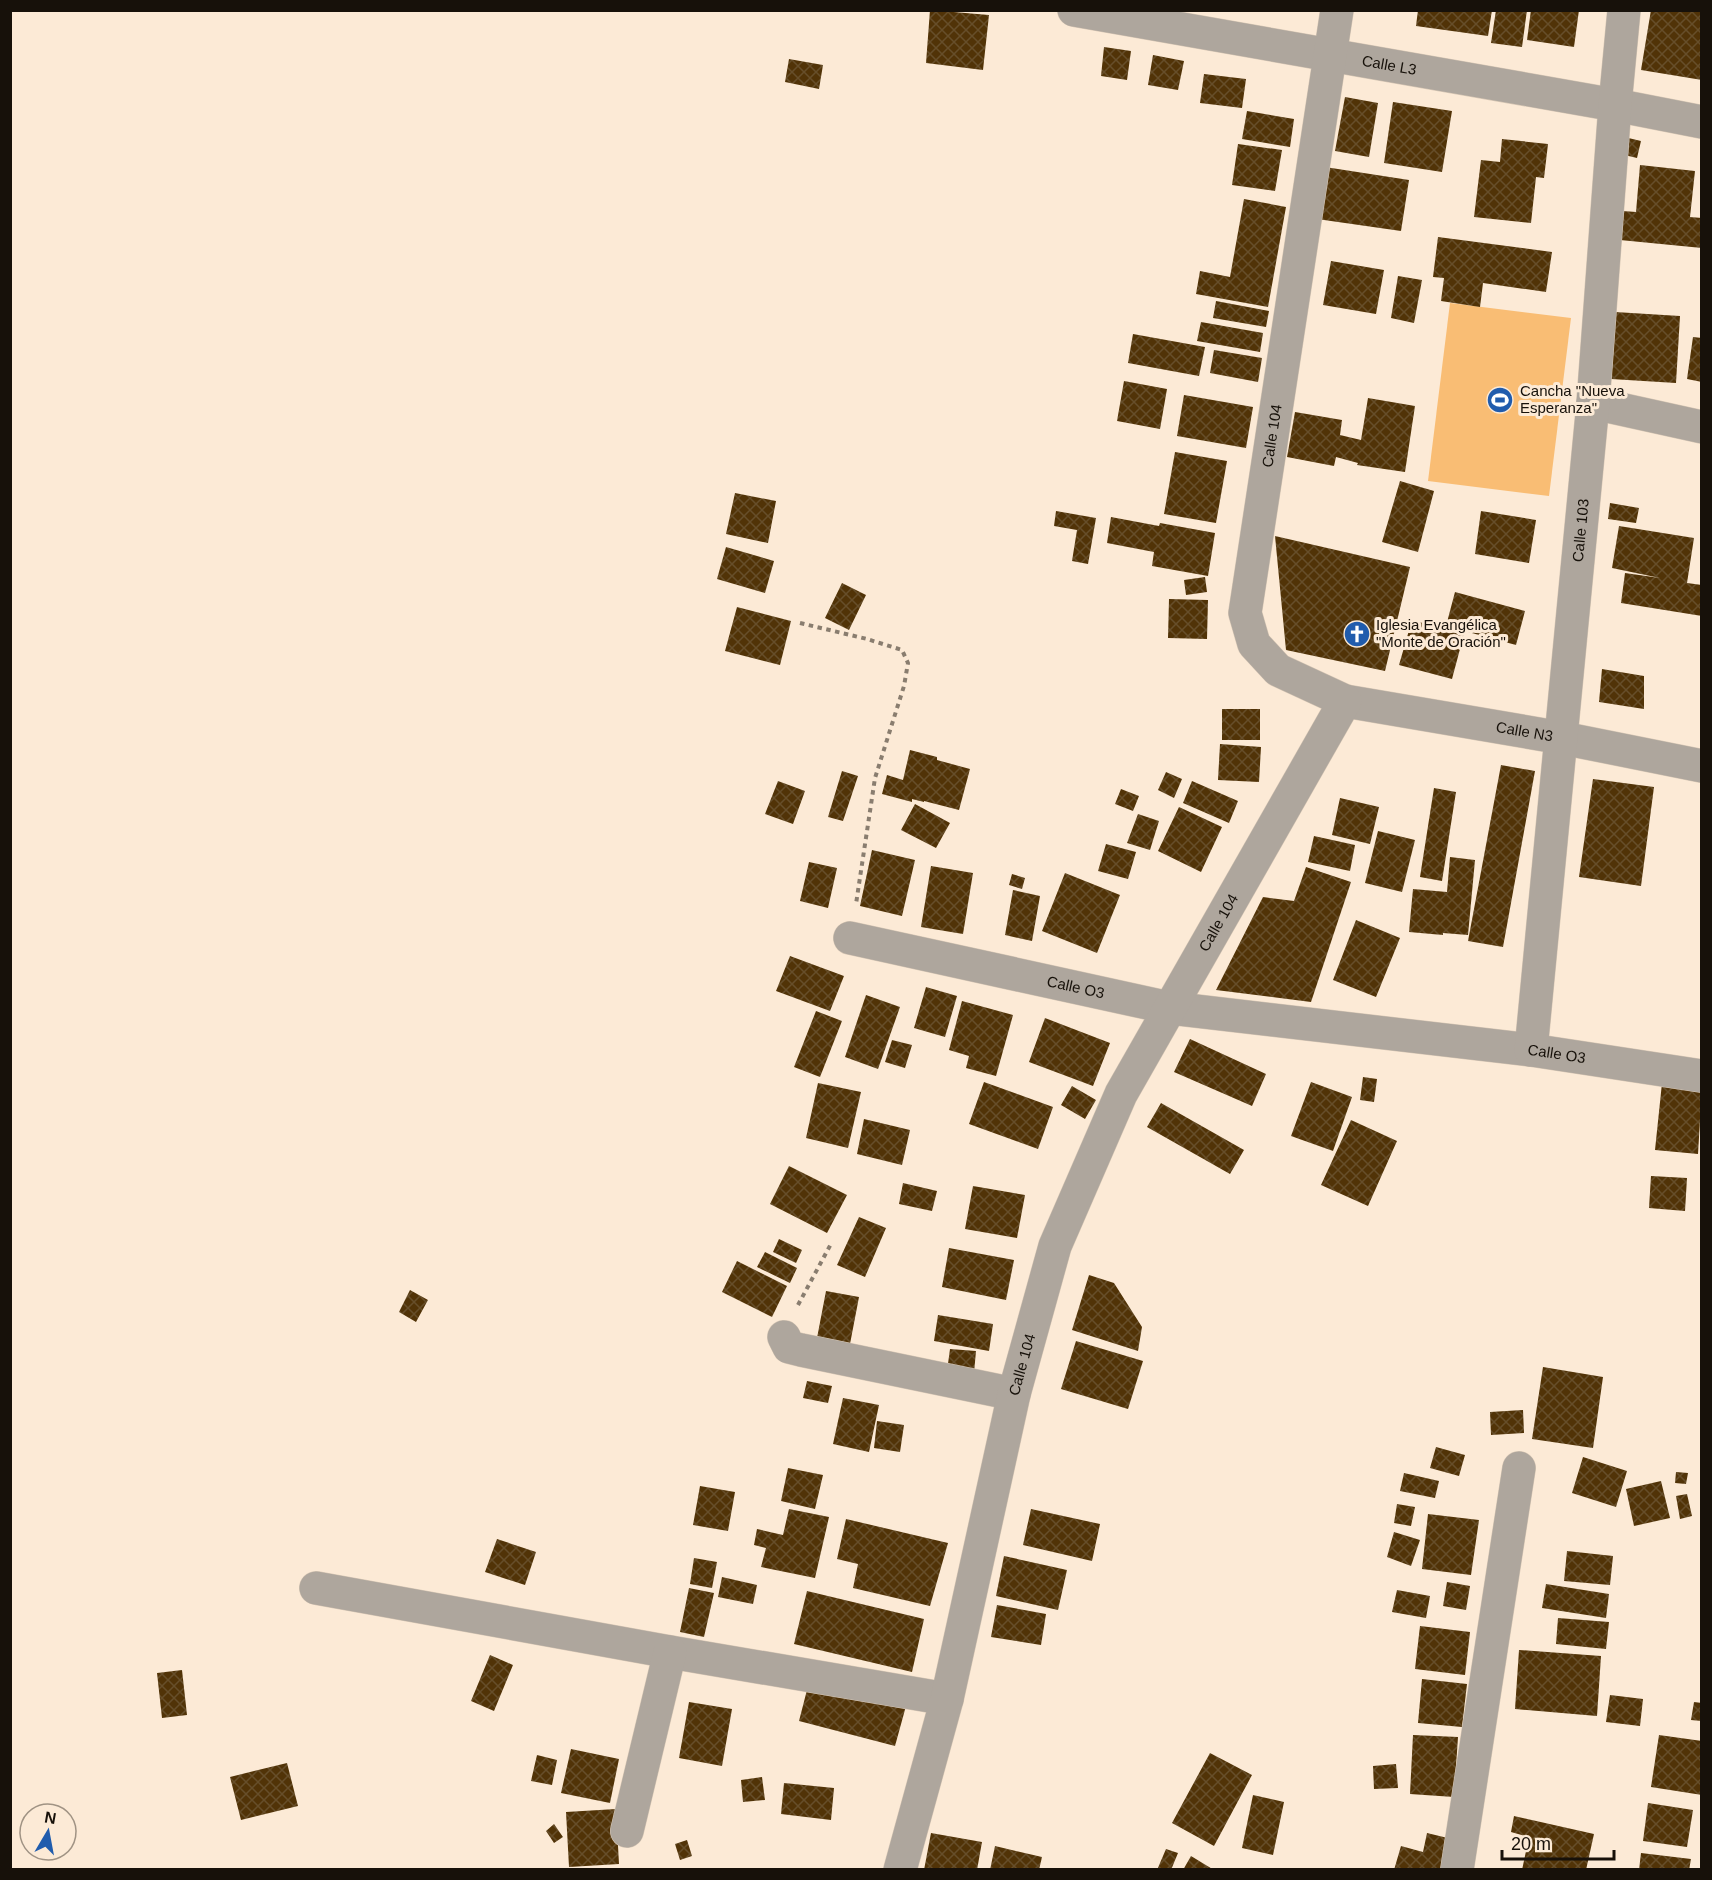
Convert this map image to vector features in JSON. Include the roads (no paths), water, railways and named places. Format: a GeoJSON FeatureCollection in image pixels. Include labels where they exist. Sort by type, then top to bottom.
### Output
{"type":"FeatureCollection","features":[{"type":"Feature","properties":{"kind":"street","name":"Calle L3"},"geometry":{"type":"LineString","coordinates":[[1074,10],[1701,122]]}},
{"type":"Feature","properties":{"kind":"street","name":"Calle 104"},"geometry":{"type":"LineString","coordinates":[[900,1869],[947,1699],[1014,1394],[1055,1246],[1121,1094],[1345,700],[1278,670],[1254,644],[1245,613],[1337,10]]}},
{"type":"Feature","properties":{"kind":"street","name":"Calle 103"},"geometry":{"type":"LineString","coordinates":[[1532,1050],[1593,403],[1624,10]]}},
{"type":"Feature","properties":{"kind":"street"},"geometry":{"type":"LineString","coordinates":[[1593,403],[1701,427]]}},
{"type":"Feature","properties":{"kind":"street","name":"Calle N3"},"geometry":{"type":"LineString","coordinates":[[1345,700],[1562,738],[1701,766]]}},
{"type":"Feature","properties":{"kind":"street","name":"Calle O3"},"geometry":{"type":"LineString","coordinates":[[850,938],[1170,1008],[1532,1050],[1701,1076]]}},
{"type":"Feature","properties":{"kind":"street"},"geometry":{"type":"LineString","coordinates":[[784,1337],[789,1347],[801,1350],[1014,1394]]}},
{"type":"Feature","properties":{"kind":"street"},"geometry":{"type":"LineString","coordinates":[[1457,1869],[1519,1468]]}},
{"type":"Feature","properties":{"kind":"street"},"geometry":{"type":"LineString","coordinates":[[316,1588],[947,1699]]}},
{"type":"Feature","properties":{"kind":"street"},"geometry":{"type":"LineString","coordinates":[[627,1831],[670,1652]]}},
{"type":"Feature","properties":{"kind":"place","name":"Cancha \"Nueva Esperanza\""},"geometry":{"type":"Point","coordinates":[1500,400]}},
{"type":"Feature","properties":{"kind":"place","name":"Iglesia Evangélica \"Monte de Oración\""},"geometry":{"type":"Point","coordinates":[1357,634]}}]}
